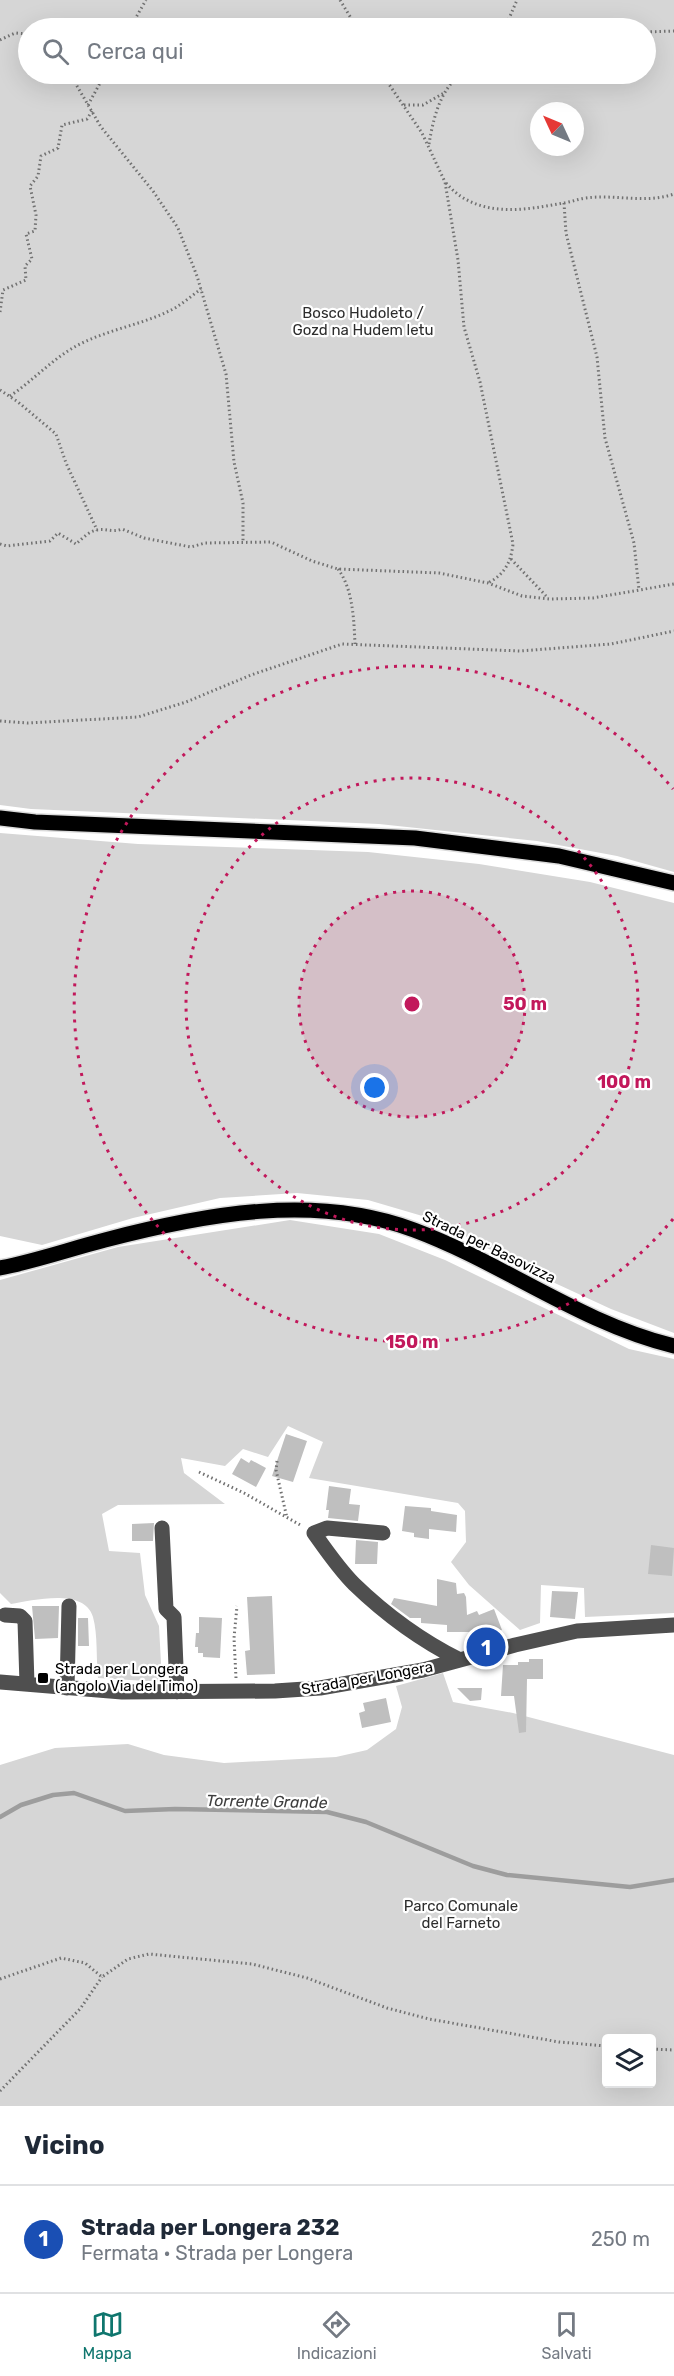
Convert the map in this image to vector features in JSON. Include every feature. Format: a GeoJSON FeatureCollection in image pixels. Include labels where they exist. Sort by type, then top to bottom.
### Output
{"type":"FeatureCollection","features":[{"type":"Feature","properties":{"kind":"main road"},"geometry":{"type":"LineString","coordinates":[[0,818],[35,822],[415,838],[559,856],[674,883]]}},
{"type":"Feature","properties":{"kind":"main road","name":"Strada per Basovizza"},"geometry":{"type":"LineString","coordinates":[[0,1268],[205,1217],[299,1210],[341,1213],[376,1218],[444,1242],[591,1317],[674,1346]]}},
{"type":"Feature","properties":{"kind":"street"},"geometry":{"type":"LineString","coordinates":[[162,1528],[166,1610],[174,1617],[177,1692]]}},
{"type":"Feature","properties":{"kind":"street"},"geometry":{"type":"LineString","coordinates":[[314,1533],[327,1528],[383,1533]]}},
{"type":"Feature","properties":{"kind":"street","name":"Strada per Longera"},"geometry":{"type":"LineString","coordinates":[[314,1533],[340,1568],[362,1592],[429,1644],[460,1660]]}},
{"type":"Feature","properties":{"kind":"street"},"geometry":{"type":"LineString","coordinates":[[67,1688],[69,1606]]}},
{"type":"Feature","properties":{"kind":"street"},"geometry":{"type":"LineString","coordinates":[[4,1615],[20,1616],[25,1621],[27,1684]]}},
{"type":"Feature","properties":{"kind":"street","name":"Strada per Longera"},"geometry":{"type":"LineString","coordinates":[[0,1683],[177,1692],[320,1688],[423,1670],[524,1642],[577,1631],[674,1625]]}},
{"type":"Feature","properties":{"kind":"path"},"geometry":{"type":"LineString","coordinates":[[136,18],[146,0]]}},
{"type":"Feature","properties":{"kind":"path"},"geometry":{"type":"LineString","coordinates":[[340,0],[351,18]]}},
{"type":"Feature","properties":{"kind":"path"},"geometry":{"type":"LineString","coordinates":[[509,18],[517,0]]}},
{"type":"Feature","properties":{"kind":"path"},"geometry":{"type":"LineString","coordinates":[[656,32],[674,32]]}},
{"type":"Feature","properties":{"kind":"path"},"geometry":{"type":"LineString","coordinates":[[0,40],[18,33]]}},
{"type":"Feature","properties":{"kind":"path"},"geometry":{"type":"LineString","coordinates":[[76,84],[101,128],[153,191],[178,228],[201,289],[226,374],[234,462],[243,503],[243,542]]}},
{"type":"Feature","properties":{"kind":"path"},"geometry":{"type":"LineString","coordinates":[[88,105],[100,84]]}},
{"type":"Feature","properties":{"kind":"path"},"geometry":{"type":"LineString","coordinates":[[389,84],[428,146],[446,182],[452,190],[475,205],[493,210],[525,210],[587,198],[634,200],[674,194]]}},
{"type":"Feature","properties":{"kind":"path"},"geometry":{"type":"LineString","coordinates":[[428,146],[433,119],[451,84]]}},
{"type":"Feature","properties":{"kind":"path"},"geometry":{"type":"LineString","coordinates":[[404,105],[423,105],[446,92]]}},
{"type":"Feature","properties":{"kind":"path"},"geometry":{"type":"LineString","coordinates":[[0,312],[3,290],[26,280],[25,266],[32,259],[26,234],[35,231],[36,215],[30,186],[39,176],[41,156],[58,148],[62,125],[87,119],[92,111]]}},
{"type":"Feature","properties":{"kind":"path"},"geometry":{"type":"LineString","coordinates":[[446,182],[458,260],[464,327],[480,382],[513,544],[511,559],[499,577],[488,583]]}},
{"type":"Feature","properties":{"kind":"path"},"geometry":{"type":"LineString","coordinates":[[564,203],[566,233],[597,357],[605,438],[634,543],[639,590]]}},
{"type":"Feature","properties":{"kind":"path"},"geometry":{"type":"LineString","coordinates":[[10,396],[40,374],[59,356],[78,345],[103,333],[168,312],[201,289]]}},
{"type":"Feature","properties":{"kind":"path"},"geometry":{"type":"LineString","coordinates":[[0,390],[56,434],[66,464],[97,530]]}},
{"type":"Feature","properties":{"kind":"path"},"geometry":{"type":"LineString","coordinates":[[0,544],[7,546],[50,541],[58,533],[76,544],[97,530],[114,532],[122,529],[144,538],[191,547],[205,543],[271,542],[312,561],[338,568],[439,573],[488,583],[522,596],[549,599],[593,598],[674,584]]}},
{"type":"Feature","properties":{"kind":"path"},"geometry":{"type":"LineString","coordinates":[[511,559],[549,599]]}},
{"type":"Feature","properties":{"kind":"path"},"geometry":{"type":"LineString","coordinates":[[338,568],[345,578],[354,620],[355,645]]}},
{"type":"Feature","properties":{"kind":"path"},"geometry":{"type":"LineString","coordinates":[[0,720],[28,723],[138,717],[186,702],[250,675],[342,644],[520,651],[611,644],[674,632]]}},
{"type":"Feature","properties":{"kind":"path"},"geometry":{"type":"LineString","coordinates":[[277,1461],[276,1470],[287,1518]]}},
{"type":"Feature","properties":{"kind":"path"},"geometry":{"type":"LineString","coordinates":[[199,1472],[228,1485],[314,1533]]}},
{"type":"Feature","properties":{"kind":"path"},"geometry":{"type":"LineString","coordinates":[[236,1692],[234,1638],[237,1606]]}},
{"type":"Feature","properties":{"kind":"path"},"geometry":{"type":"LineString","coordinates":[[0,2091],[80,2008],[102,1977],[128,1959],[149,1954],[252,1964],[307,1978],[387,2008],[429,2019],[559,2042],[602,2046]]}},
{"type":"Feature","properties":{"kind":"path"},"geometry":{"type":"LineString","coordinates":[[0,1979],[61,1958],[85,1963],[102,1977]]}},
{"type":"Feature","properties":{"kind":"path"},"geometry":{"type":"LineString","coordinates":[[656,2049],[674,2050]]}},
{"type":"Feature","properties":{"kind":"green space","name":"Bosco Hudoleto / Gozd na Hudem letu"},"geometry":{"type":"Polygon","coordinates":[[[0,0],[674,0],[674,872],[617,856],[537,841],[379,824],[31,809],[0,805],[0,0]]]}},
{"type":"Feature","properties":{"kind":"green space"},"geometry":{"type":"Polygon","coordinates":[[[0,833],[138,844],[368,852],[479,864],[590,882],[674,903],[674,1333],[611,1309],[531,1272],[436,1220],[368,1200],[297,1193],[220,1198],[133,1218],[42,1245],[0,1236],[0,833]]]}},
{"type":"Feature","properties":{"kind":"green space"},"geometry":{"type":"Polygon","coordinates":[[[290,1220],[379,1234],[445,1260],[629,1349],[674,1359],[674,1613],[585,1617],[584,1588],[541,1585],[540,1623],[520,1630],[469,1585],[451,1562],[466,1542],[465,1511],[458,1503],[309,1478],[323,1442],[288,1426],[268,1457],[243,1449],[225,1466],[181,1458],[184,1473],[225,1504],[118,1505],[102,1514],[109,1551],[140,1553],[145,1595],[159,1626],[162,1682],[98,1678],[95,1624],[88,1608],[79,1602],[56,1598],[11,1604],[0,1593],[0,1280],[118,1247],[290,1220]]]}},
{"type":"Feature","properties":{"kind":"green space","name":"Parco Comunale del Farneto"},"geometry":{"type":"Polygon","coordinates":[[[443,1673],[453,1702],[513,1713],[674,1755],[674,2106],[0,2106],[0,1765],[55,1748],[128,1744],[164,1755],[224,1763],[336,1757],[367,1750],[396,1729],[402,1707],[396,1686],[443,1673]]]}},
{"type":"Feature","properties":{"kind":"building"},"geometry":{"type":"Polygon","coordinates":[[[286,1434],[307,1441],[293,1482],[272,1476],[286,1434]]]}},
{"type":"Feature","properties":{"kind":"building"},"geometry":{"type":"Polygon","coordinates":[[[241,1458],[249,1463],[251,1460],[266,1468],[256,1487],[232,1474],[241,1458]]]}},
{"type":"Feature","properties":{"kind":"building"},"geometry":{"type":"Polygon","coordinates":[[[329,1486],[351,1489],[349,1504],[360,1505],[358,1521],[328,1518],[329,1510],[326,1510],[329,1486]]]}},
{"type":"Feature","properties":{"kind":"building"},"geometry":{"type":"Polygon","coordinates":[[[405,1506],[431,1508],[431,1511],[457,1515],[456,1532],[429,1529],[429,1539],[414,1537],[414,1533],[402,1531],[405,1506]]]}},
{"type":"Feature","properties":{"kind":"building"},"geometry":{"type":"Polygon","coordinates":[[[154,1523],[153,1541],[132,1541],[132,1524],[154,1523]]]}},
{"type":"Feature","properties":{"kind":"building"},"geometry":{"type":"Polygon","coordinates":[[[356,1540],[378,1542],[377,1564],[355,1564],[356,1540]]]}},
{"type":"Feature","properties":{"kind":"building"},"geometry":{"type":"Polygon","coordinates":[[[651,1545],[674,1548],[672,1576],[648,1574],[651,1545]]]}},
{"type":"Feature","properties":{"kind":"building"},"geometry":{"type":"Polygon","coordinates":[[[437,1579],[456,1583],[457,1594],[464,1593],[466,1597],[467,1615],[477,1611],[479,1615],[494,1609],[502,1630],[473,1641],[470,1632],[447,1632],[447,1625],[421,1623],[421,1618],[410,1618],[391,1604],[394,1598],[437,1606],[437,1579]]]}},
{"type":"Feature","properties":{"kind":"building"},"geometry":{"type":"Polygon","coordinates":[[[552,1591],[578,1592],[575,1619],[550,1617],[552,1591]]]}},
{"type":"Feature","properties":{"kind":"building"},"geometry":{"type":"Polygon","coordinates":[[[272,1596],[275,1674],[247,1675],[245,1651],[250,1650],[247,1597],[272,1596]]]}},
{"type":"Feature","properties":{"kind":"building"},"geometry":{"type":"Polygon","coordinates":[[[32,1606],[59,1606],[58,1638],[35,1639],[32,1606]]]}},
{"type":"Feature","properties":{"kind":"building"},"geometry":{"type":"Polygon","coordinates":[[[199,1617],[222,1618],[220,1658],[203,1657],[203,1653],[198,1653],[198,1647],[195,1647],[196,1633],[199,1633],[199,1617]]]}},
{"type":"Feature","properties":{"kind":"building"},"geometry":{"type":"Polygon","coordinates":[[[78,1618],[88,1618],[89,1646],[78,1646],[78,1618]]]}},
{"type":"Feature","properties":{"kind":"building"},"geometry":{"type":"Polygon","coordinates":[[[529,1659],[543,1659],[543,1679],[527,1679],[526,1732],[519,1733],[514,1696],[501,1696],[503,1665],[518,1665],[518,1662],[529,1662],[529,1659]]]}},
{"type":"Feature","properties":{"kind":"building"},"geometry":{"type":"Polygon","coordinates":[[[457,1688],[482,1688],[481,1700],[470,1701],[457,1688]]]}},
{"type":"Feature","properties":{"kind":"building"},"geometry":{"type":"Polygon","coordinates":[[[386,1698],[391,1722],[362,1728],[359,1713],[365,1711],[363,1703],[386,1698]]]}},
{"type":"Feature","properties":{"kind":"waterway","name":"Torrente Grande"},"geometry":{"type":"LineString","coordinates":[[0,1817],[21,1805],[53,1795],[74,1793],[125,1811],[175,1809],[327,1812],[366,1822],[473,1866],[507,1875],[630,1887],[674,1880]]}},
{"type":"Feature","properties":{"kind":"place","name":"Strada per Longera 232"},"geometry":{"type":"Point","coordinates":[486,1647]}},
{"type":"Feature","properties":{"kind":"place","name":"Strada per Longera (angolo Via del Timo)"},"geometry":{"type":"Point","coordinates":[43,1678]}}]}
